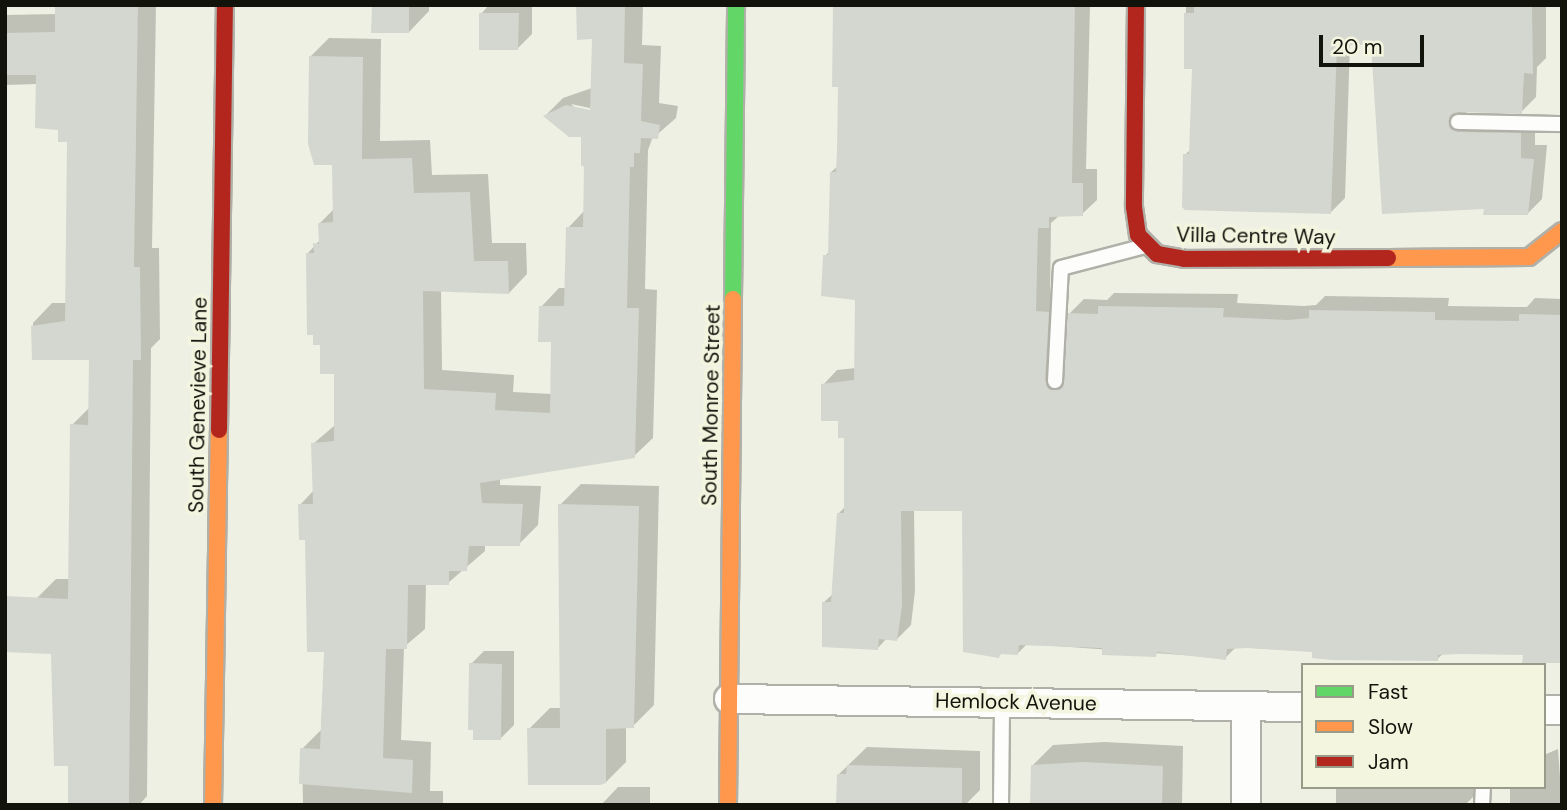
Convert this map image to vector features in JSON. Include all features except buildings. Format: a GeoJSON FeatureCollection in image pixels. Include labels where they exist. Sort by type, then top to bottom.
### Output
{"type":"FeatureCollection","features":[{"type":"Feature","properties":{"kind":"street","name":"South Genevieve Lane"},"geometry":{"type":"LineString","coordinates":[[213,805],[225,5]]}},
{"type":"Feature","properties":{"kind":"street","name":"South Monroe Street"},"geometry":{"type":"LineString","coordinates":[[728,805],[736,5]]}},
{"type":"Feature","properties":{"kind":"street","name":"Villa Centre Way"},"geometry":{"type":"LineString","coordinates":[[1136,5],[1133,207],[1138,235],[1146,246],[1157,254],[1184,259],[1529,257],[1562,231]]}},
{"type":"Feature","properties":{"kind":"street","name":"Hemlock Avenue"},"geometry":{"type":"LineString","coordinates":[[729,699],[1301,707]]}},
{"type":"Feature","properties":{"kind":"street"},"geometry":{"type":"LineString","coordinates":[[1246,707],[1246,805]]}},
{"type":"Feature","properties":{"kind":"lane"},"geometry":{"type":"LineString","coordinates":[[1458,122],[1562,124]]}},
{"type":"Feature","properties":{"kind":"lane"},"geometry":{"type":"LineString","coordinates":[[1055,381],[1061,268],[1146,246]]}},
{"type":"Feature","properties":{"kind":"lane"},"geometry":{"type":"LineString","coordinates":[[1001,805],[1002,701]]}},
{"type":"Feature","properties":{"kind":"traffic: fast"},"geometry":{"type":"LineString","coordinates":[[733,299],[736,5]]}},
{"type":"Feature","properties":{"kind":"traffic: slow"},"geometry":{"type":"LineString","coordinates":[[1388,258],[1529,257],[1562,231]]}},
{"type":"Feature","properties":{"kind":"traffic: slow"},"geometry":{"type":"LineString","coordinates":[[728,805],[733,299]]}},
{"type":"Feature","properties":{"kind":"traffic: slow"},"geometry":{"type":"LineString","coordinates":[[213,805],[219,430]]}},
{"type":"Feature","properties":{"kind":"traffic: jam"},"geometry":{"type":"LineString","coordinates":[[219,430],[225,5]]}},
{"type":"Feature","properties":{"kind":"traffic: jam"},"geometry":{"type":"LineString","coordinates":[[1136,5],[1134,207],[1138,235],[1157,254],[1184,259],[1388,258]]}}]}
